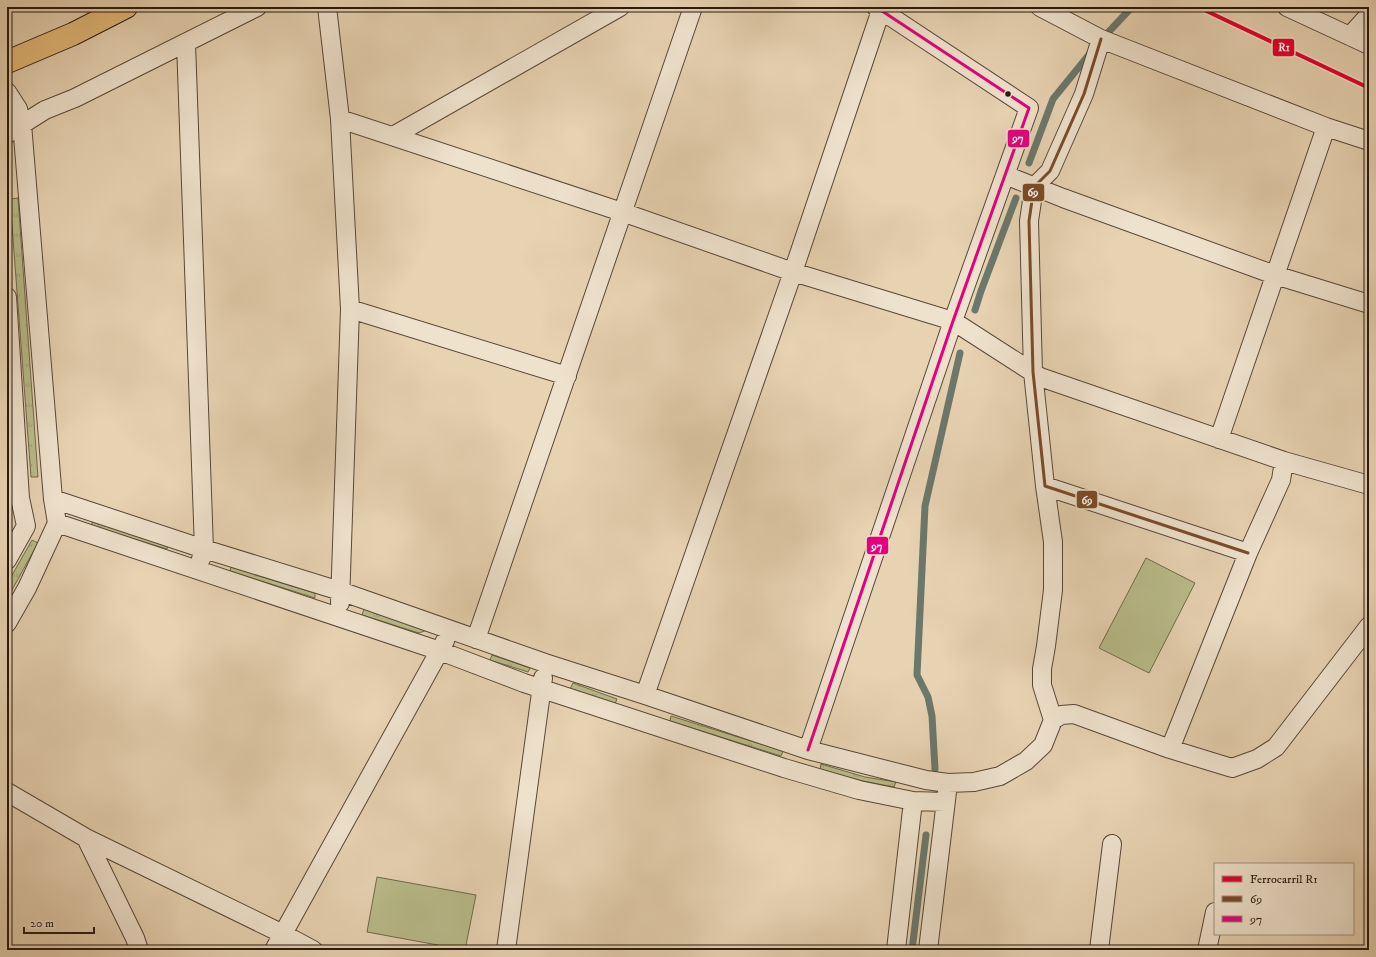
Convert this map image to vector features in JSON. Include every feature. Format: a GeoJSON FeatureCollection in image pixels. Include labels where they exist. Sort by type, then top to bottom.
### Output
{"type":"FeatureCollection","features":[{"type":"Feature","properties":{"kind":"highway"},"geometry":{"type":"LineString","coordinates":[[7,62],[73,34],[126,7]]}},
{"type":"Feature","properties":{"kind":"street"},"geometry":{"type":"LineString","coordinates":[[7,134],[45,110],[75,98],[257,7]]}},
{"type":"Feature","properties":{"kind":"street"},"geometry":{"type":"LineString","coordinates":[[327,7],[340,119],[350,308],[339,617]]}},
{"type":"Feature","properties":{"kind":"street"},"geometry":{"type":"LineString","coordinates":[[393,136],[620,7]]}},
{"type":"Feature","properties":{"kind":"street"},"geometry":{"type":"LineString","coordinates":[[476,639],[693,7]]}},
{"type":"Feature","properties":{"kind":"street"},"geometry":{"type":"LineString","coordinates":[[1040,7],[1101,39],[1326,127],[1369,141]]}},
{"type":"Feature","properties":{"kind":"street"},"geometry":{"type":"LineString","coordinates":[[1287,7],[1369,45]]}},
{"type":"Feature","properties":{"kind":"street"},"geometry":{"type":"LineString","coordinates":[[645,695],[793,272],[880,8],[1029,108],[953,321],[808,750]]}},
{"type":"Feature","properties":{"kind":"street"},"geometry":{"type":"LineString","coordinates":[[1350,36],[1369,15]]}},
{"type":"Feature","properties":{"kind":"street"},"geometry":{"type":"LineString","coordinates":[[1053,720],[1042,686],[1042,669],[1054,582],[1054,542],[1045,486],[1033,372],[1029,221],[1034,187],[1050,171],[1084,94],[1101,39]]}},
{"type":"Feature","properties":{"kind":"street"},"geometry":{"type":"LineString","coordinates":[[186,43],[204,549],[198,570]]}},
{"type":"Feature","properties":{"kind":"street"},"geometry":{"type":"LineString","coordinates":[[7,92],[18,109],[22,124],[53,499],[57,523],[27,588],[7,623]]}},
{"type":"Feature","properties":{"kind":"street"},"geometry":{"type":"LineString","coordinates":[[340,119],[622,212],[793,272],[953,321],[1040,377],[1284,461],[1369,485]]}},
{"type":"Feature","properties":{"kind":"street"},"geometry":{"type":"LineString","coordinates":[[1219,439],[1326,127]]}},
{"type":"Feature","properties":{"kind":"street"},"geometry":{"type":"LineString","coordinates":[[1005,175],[1275,275],[1369,304]]}},
{"type":"Feature","properties":{"kind":"street"},"geometry":{"type":"LineString","coordinates":[[7,297],[20,498],[26,526],[7,560]]}},
{"type":"Feature","properties":{"kind":"street"},"geometry":{"type":"LineString","coordinates":[[350,308],[567,376]]}},
{"type":"Feature","properties":{"kind":"street"},"geometry":{"type":"LineString","coordinates":[[1170,749],[1248,553],[1281,480],[1284,461]]}},
{"type":"Feature","properties":{"kind":"street"},"geometry":{"type":"LineString","coordinates":[[1045,486],[1248,553]]}},
{"type":"Feature","properties":{"kind":"street"},"geometry":{"type":"LineString","coordinates":[[53,499],[204,549],[340,591],[545,664],[645,695],[808,750],[926,780],[948,783],[974,782],[1000,776],[1026,761],[1043,745],[1053,720],[1061,715],[1074,714],[1170,749],[1232,768],[1257,759],[1276,747],[1369,626]]}},
{"type":"Feature","properties":{"kind":"street"},"geometry":{"type":"LineString","coordinates":[[57,523],[440,651],[541,689],[800,773],[859,790],[913,802],[945,802]]}},
{"type":"Feature","properties":{"kind":"street"},"geometry":{"type":"LineString","coordinates":[[274,950],[451,631]]}},
{"type":"Feature","properties":{"kind":"street"},"geometry":{"type":"LineString","coordinates":[[506,950],[545,664]]}},
{"type":"Feature","properties":{"kind":"street"},"geometry":{"type":"LineString","coordinates":[[928,950],[948,783]]}},
{"type":"Feature","properties":{"kind":"street"},"geometry":{"type":"LineString","coordinates":[[7,792],[86,838],[313,950]]}},
{"type":"Feature","properties":{"kind":"street"},"geometry":{"type":"LineString","coordinates":[[896,950],[913,802]]}},
{"type":"Feature","properties":{"kind":"street"},"geometry":{"type":"LineString","coordinates":[[86,838],[135,938],[139,950]]}},
{"type":"Feature","properties":{"kind":"street"},"geometry":{"type":"LineString","coordinates":[[1098,950],[1112,844]]}},
{"type":"Feature","properties":{"kind":"street"},"geometry":{"type":"LineString","coordinates":[[1207,950],[1214,917]]}},
{"type":"Feature","properties":{"kind":"green space"},"geometry":{"type":"Polygon","coordinates":[[[18,198],[38,477],[31,477],[10,199],[18,198]]]}},
{"type":"Feature","properties":{"kind":"green space"},"geometry":{"type":"Polygon","coordinates":[[[92,522],[168,545],[167,549],[92,526],[92,522]]]}},
{"type":"Feature","properties":{"kind":"green space"},"geometry":{"type":"Polygon","coordinates":[[[32,540],[38,543],[7,599],[7,584],[32,540]]]}},
{"type":"Feature","properties":{"kind":"green space"},"geometry":{"type":"Polygon","coordinates":[[[1146,558],[1195,583],[1149,673],[1099,648],[1146,558]]]}},
{"type":"Feature","properties":{"kind":"green space"},"geometry":{"type":"Polygon","coordinates":[[[231,567],[315,593],[315,598],[230,571],[231,567]]]}},
{"type":"Feature","properties":{"kind":"green space"},"geometry":{"type":"Polygon","coordinates":[[[364,609],[427,630],[419,633],[362,615],[364,609]]]}},
{"type":"Feature","properties":{"kind":"green space"},"geometry":{"type":"Polygon","coordinates":[[[492,655],[530,668],[528,672],[490,660],[492,655]]]}},
{"type":"Feature","properties":{"kind":"green space"},"geometry":{"type":"Polygon","coordinates":[[[573,683],[617,699],[615,704],[570,689],[573,683]]]}},
{"type":"Feature","properties":{"kind":"green space"},"geometry":{"type":"Polygon","coordinates":[[[671,716],[783,751],[781,756],[670,721],[671,716]]]}},
{"type":"Feature","properties":{"kind":"green space"},"geometry":{"type":"Polygon","coordinates":[[[821,764],[865,777],[896,782],[894,787],[863,781],[820,769],[821,764]]]}},
{"type":"Feature","properties":{"kind":"green space"},"geometry":{"type":"Polygon","coordinates":[[[377,877],[476,895],[465,950],[367,932],[377,877]]]}},
{"type":"Feature","properties":{"kind":"waterway"},"geometry":{"type":"LineString","coordinates":[[1102,39],[1132,7]]}},
{"type":"Feature","properties":{"kind":"waterway"},"geometry":{"type":"LineString","coordinates":[[1029,163],[1053,99],[1092,51]]}},
{"type":"Feature","properties":{"kind":"waterway"},"geometry":{"type":"LineString","coordinates":[[975,310],[1016,198]]}},
{"type":"Feature","properties":{"kind":"waterway"},"geometry":{"type":"LineString","coordinates":[[935,769],[932,716],[928,697],[917,675],[925,506],[960,353]]}},
{"type":"Feature","properties":{"kind":"waterway"},"geometry":{"type":"LineString","coordinates":[[912,950],[926,835]]}},
{"type":"Feature","properties":{"kind":"rail line","name":"R1"},"geometry":{"type":"LineString","coordinates":[[1198,7],[1369,88]]}},
{"type":"Feature","properties":{"kind":"transit line","name":"97"},"geometry":{"type":"LineString","coordinates":[[808,750],[953,321],[1029,108],[876,7]]}},
{"type":"Feature","properties":{"kind":"transit line","name":"69"},"geometry":{"type":"LineString","coordinates":[[1101,39],[1084,94],[1050,171],[1034,187],[1029,221],[1033,372],[1045,486],[1248,553]]}}]}
